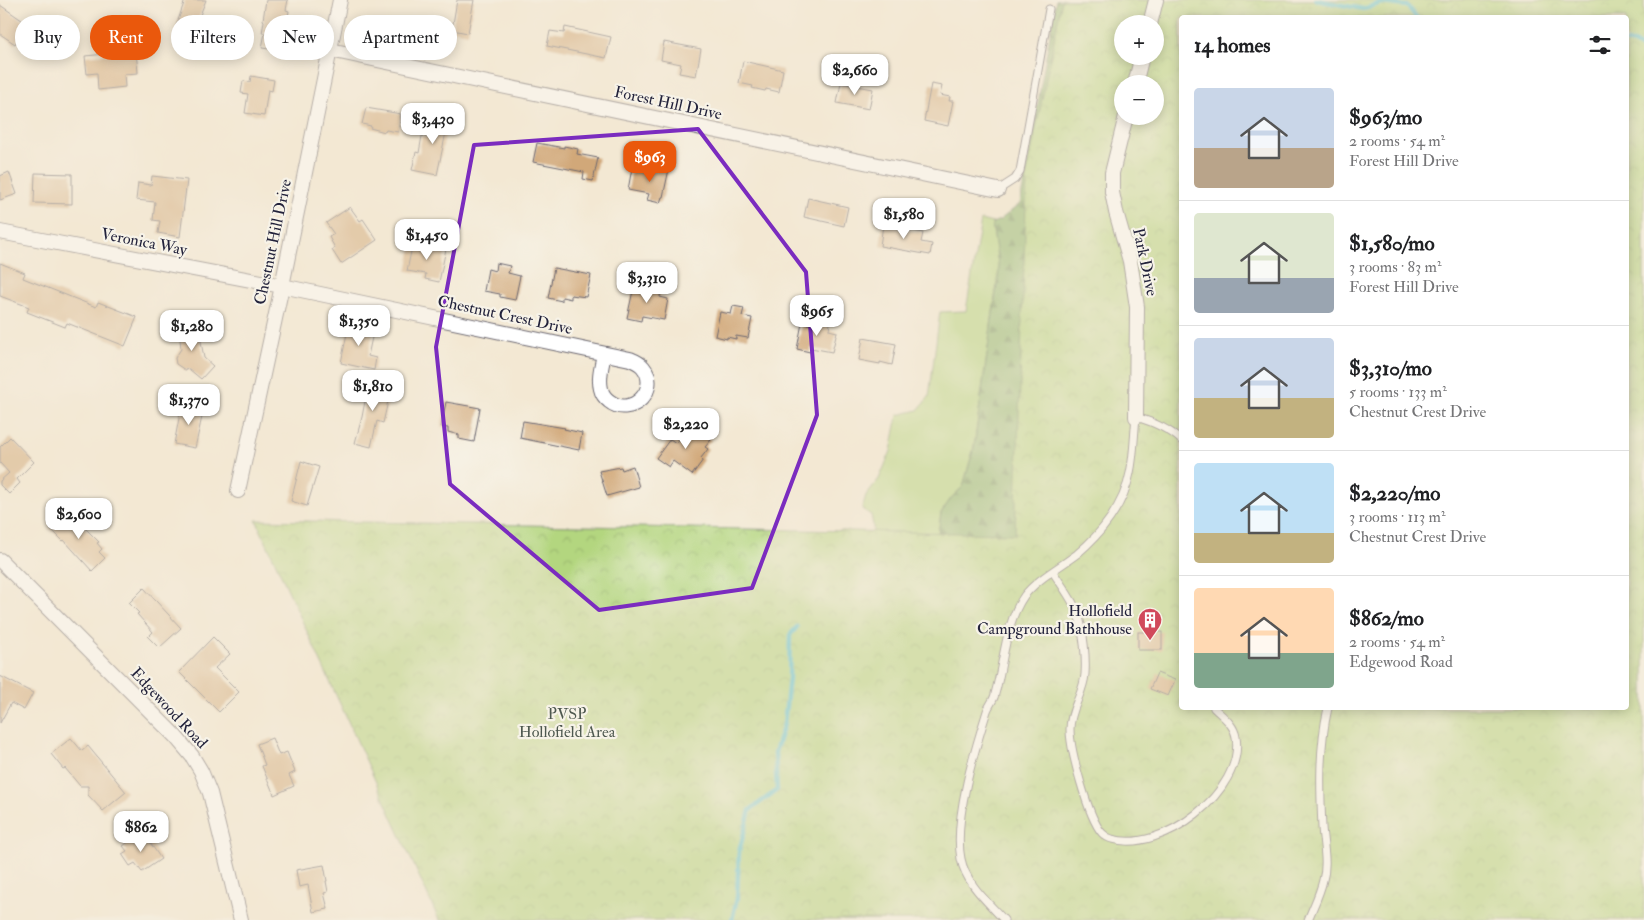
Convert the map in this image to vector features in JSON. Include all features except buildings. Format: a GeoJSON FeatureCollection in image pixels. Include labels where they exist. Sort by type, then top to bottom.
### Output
{"type":"FeatureCollection","features":[{"type":"Feature","properties":{"kind":"street","name":"Chestnut Hill Drive"},"geometry":{"type":"LineString","coordinates":[[334,30],[340,0]]}},
{"type":"Feature","properties":{"kind":"street"},"geometry":{"type":"LineString","coordinates":[[1152,15],[1156,0]]}},
{"type":"Feature","properties":{"kind":"street","name":"Forest Hill Drive"},"geometry":{"type":"LineString","coordinates":[[334,51],[998,190]]}},
{"type":"Feature","properties":{"kind":"street","name":"Chestnut Hill Drive"},"geometry":{"type":"LineString","coordinates":[[238,491],[328,60]]}},
{"type":"Feature","properties":{"kind":"street","name":"Park Drive"},"geometry":{"type":"LineString","coordinates":[[1124,125],[1112,173],[1112,192],[1130,260],[1137,306],[1136,417]]}},
{"type":"Feature","properties":{"kind":"street","name":"Veronica Way"},"geometry":{"type":"LineString","coordinates":[[0,232],[282,286]]}},
{"type":"Feature","properties":{"kind":"street","name":"Chestnut Crest Drive"},"geometry":{"type":"LineString","coordinates":[[282,286],[630,359],[642,366],[647,374],[649,386],[644,398],[634,405],[624,407],[613,404],[604,397],[600,379],[604,354]]}},
{"type":"Feature","properties":{"kind":"street","name":"Edgewood Road"},"geometry":{"type":"LineString","coordinates":[[0,560],[176,737],[192,756],[201,771],[210,793],[241,920]]}},
{"type":"Feature","properties":{"kind":"lane"},"geometry":{"type":"LineString","coordinates":[[998,190],[1015,179],[1020,171],[1049,9]]}},
{"type":"Feature","properties":{"kind":"lane"},"geometry":{"type":"LineString","coordinates":[[1004,920],[982,897],[966,873],[961,859],[959,839],[962,812],[973,756],[988,708],[995,697],[1011,624],[1023,597],[1036,584],[1079,552],[1107,522],[1122,499],[1130,474],[1136,417],[1157,424],[1179,438]]}},
{"type":"Feature","properties":{"kind":"lane"},"geometry":{"type":"LineString","coordinates":[[1053,572],[1074,604],[1081,624],[1085,675],[1072,712],[1070,729],[1073,752],[1087,803],[1095,823],[1103,834],[1111,838],[1127,841],[1147,839],[1172,829],[1213,799],[1228,778],[1234,764],[1236,750],[1236,736],[1231,724],[1216,710]]}},
{"type":"Feature","properties":{"kind":"lane"},"geometry":{"type":"LineString","coordinates":[[1308,920],[1324,881],[1326,866],[1322,838],[1320,769],[1324,724],[1328,710]]}},
{"type":"Feature","properties":{"kind":"highlighted area"},"geometry":{"type":"Polygon","coordinates":[[[698,129],[806,272],[817,415],[752,588],[599,610],[450,484],[436,347],[474,145],[698,129]]]}},
{"type":"Feature","properties":{"kind":"green space"},"geometry":{"type":"Polygon","coordinates":[[[1056,0],[1147,0],[1131,15],[1114,15],[1114,65],[1120,65],[1118,75],[1114,75],[1114,90],[1102,142],[1119,291],[884,920],[941,513],[952,497],[963,487],[974,447],[999,270],[992,223],[1000,220],[1020,204],[1056,0]]]}},
{"type":"Feature","properties":{"kind":"green space","name":"PVSP Hollofield Area"},"geometry":{"type":"Polygon","coordinates":[[[1062,0],[1644,0],[1644,920],[439,920],[256,520],[1015,534],[1027,173],[1062,0]]]}},
{"type":"Feature","properties":{"kind":"green space"},"geometry":{"type":"Polygon","coordinates":[[[981,220],[992,223],[999,270],[974,447],[963,487],[952,497],[941,513],[884,920],[843,920],[878,639],[873,525],[871,515],[862,509],[866,495],[879,479],[891,451],[898,415],[918,410],[929,397],[940,312],[966,311],[981,220]]]}},
{"type":"Feature","properties":{"kind":"waterway"},"geometry":{"type":"LineString","coordinates":[[1316,0],[1363,9],[1381,3],[1407,6],[1414,15]]}},
{"type":"Feature","properties":{"kind":"waterway"},"geometry":{"type":"LineString","coordinates":[[1629,43],[1634,43],[1644,50]]}},
{"type":"Feature","properties":{"kind":"waterway"},"geometry":{"type":"LineString","coordinates":[[732,920],[737,898],[739,851],[750,810],[777,790],[775,752],[784,724],[789,678],[790,635],[797,627]]}},
{"type":"Feature","properties":{"kind":"place","name":"Hollofield Campground Bathhouse"},"geometry":{"type":"Point","coordinates":[1150,641]}}]}
